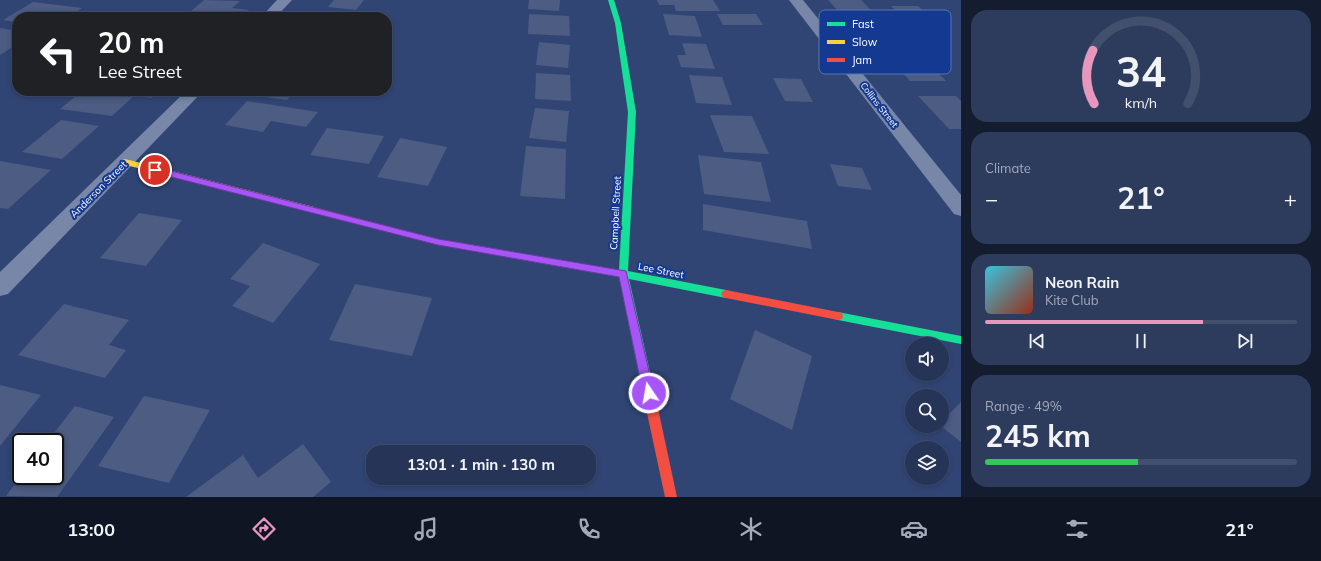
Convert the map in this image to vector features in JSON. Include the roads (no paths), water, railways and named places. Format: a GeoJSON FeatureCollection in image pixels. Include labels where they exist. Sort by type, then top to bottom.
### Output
{"type":"FeatureCollection","features":[{"type":"Feature","properties":{"kind":"street"},"geometry":{"type":"LineString","coordinates":[[273,12],[285,0]]}},
{"type":"Feature","properties":{"kind":"street","name":"Campbell Street"},"geometry":{"type":"LineString","coordinates":[[611,0],[618,23],[632,112],[623,274],[671,497]]}},
{"type":"Feature","properties":{"kind":"street","name":"Collins Street"},"geometry":{"type":"LineString","coordinates":[[796,0],[819,29]]}},
{"type":"Feature","properties":{"kind":"street","name":"Collins Street"},"geometry":{"type":"LineString","coordinates":[[854,74],[961,209]]}},
{"type":"Feature","properties":{"kind":"street","name":"Anderson Street"},"geometry":{"type":"LineString","coordinates":[[0,287],[190,96]]}},
{"type":"Feature","properties":{"kind":"street","name":"Lee Street"},"geometry":{"type":"LineString","coordinates":[[125,162],[438,242],[623,274],[961,340]]}}]}
